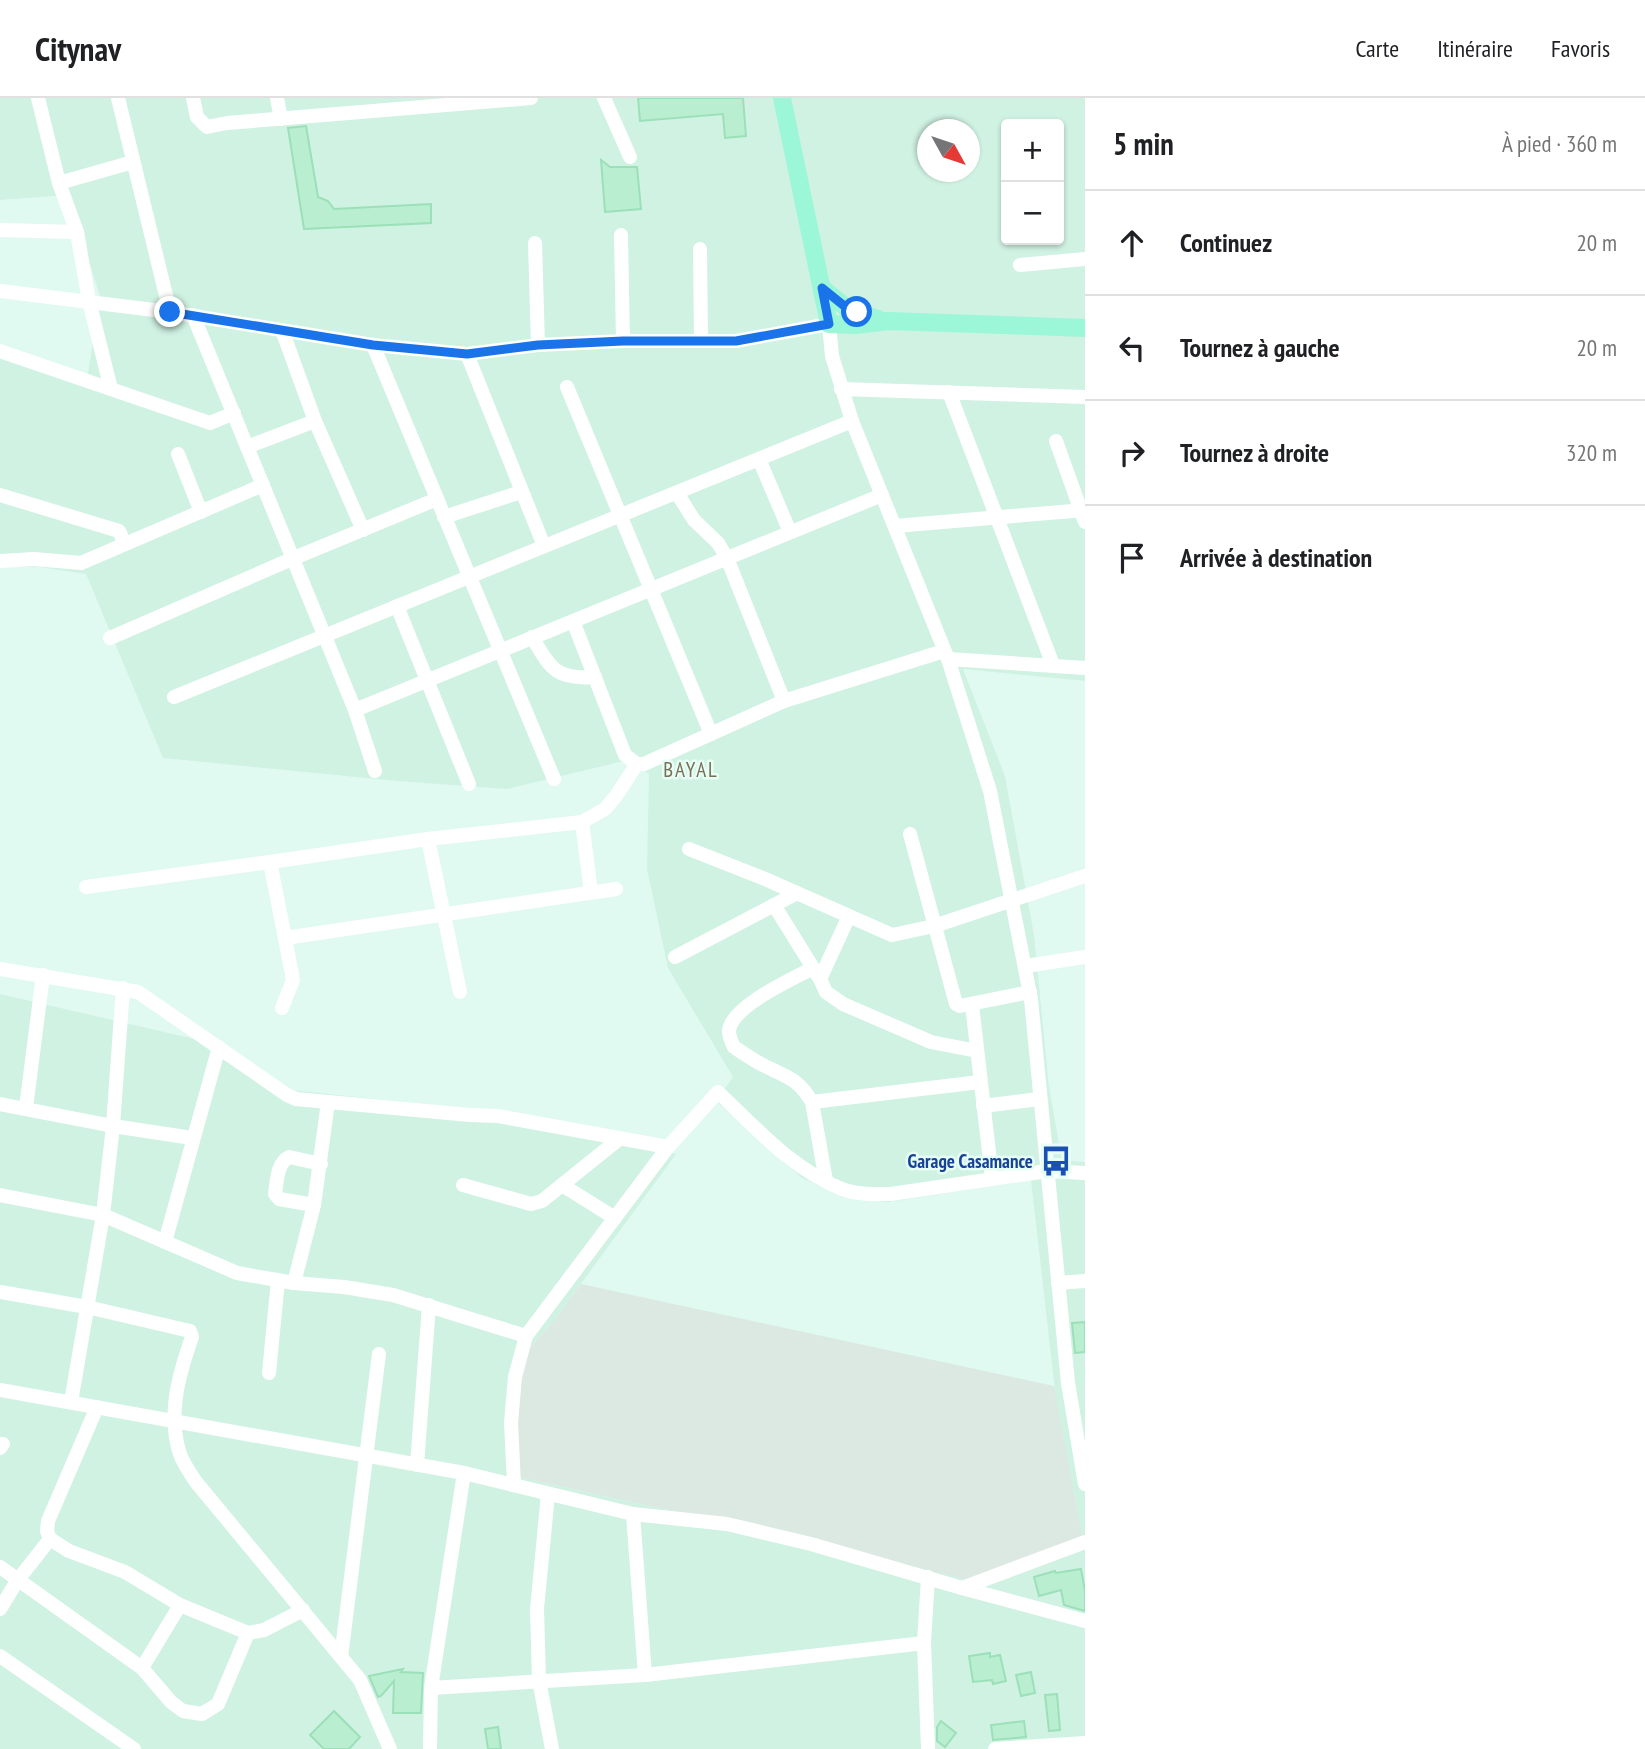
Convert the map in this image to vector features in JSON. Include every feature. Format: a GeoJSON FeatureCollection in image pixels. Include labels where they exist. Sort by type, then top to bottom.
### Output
{"type":"FeatureCollection","features":[{"type":"Feature","properties":{"kind":"main road"},"geometry":{"type":"LineString","coordinates":[[782,98],[829,324],[856,325],[888,321],[1085,328]]}},
{"type":"Feature","properties":{"kind":"main road"},"geometry":{"type":"LineString","coordinates":[[822,288],[848,309],[888,321]]}},
{"type":"Feature","properties":{"kind":"street"},"geometry":{"type":"LineString","coordinates":[[38,98],[59,183],[77,232],[89,301],[111,389]]}},
{"type":"Feature","properties":{"kind":"street"},"geometry":{"type":"LineString","coordinates":[[118,98],[170,312]]}},
{"type":"Feature","properties":{"kind":"street"},"geometry":{"type":"LineString","coordinates":[[193,98],[197,117],[208,127],[281,119],[373,104],[531,98]]}},
{"type":"Feature","properties":{"kind":"street"},"geometry":{"type":"LineString","coordinates":[[276,98],[281,119]]}},
{"type":"Feature","properties":{"kind":"street"},"geometry":{"type":"LineString","coordinates":[[604,98],[630,156]]}},
{"type":"Feature","properties":{"kind":"street"},"geometry":{"type":"LineString","coordinates":[[59,183],[133,162]]}},
{"type":"Feature","properties":{"kind":"street"},"geometry":{"type":"LineString","coordinates":[[0,230],[77,232]]}},
{"type":"Feature","properties":{"kind":"street"},"geometry":{"type":"LineString","coordinates":[[621,235],[623,341]]}},
{"type":"Feature","properties":{"kind":"street"},"geometry":{"type":"LineString","coordinates":[[535,243],[538,345]]}},
{"type":"Feature","properties":{"kind":"street"},"geometry":{"type":"LineString","coordinates":[[701,249],[701,341]]}},
{"type":"Feature","properties":{"kind":"street"},"geometry":{"type":"LineString","coordinates":[[1020,265],[1085,259]]}},
{"type":"Feature","properties":{"kind":"street"},"geometry":{"type":"LineString","coordinates":[[0,291],[170,312],[373,345],[467,354],[538,345],[623,341],[736,341],[829,324],[832,356],[852,421],[946,655],[990,792],[1030,992],[1068,1382],[1082,1451],[1085,1483]]}},
{"type":"Feature","properties":{"kind":"street"},"geometry":{"type":"LineString","coordinates":[[193,316],[325,635],[355,710],[375,771]]}},
{"type":"Feature","properties":{"kind":"street"},"geometry":{"type":"LineString","coordinates":[[282,330],[315,421],[363,530]]}},
{"type":"Feature","properties":{"kind":"street"},"geometry":{"type":"LineString","coordinates":[[373,345],[554,779]]}},
{"type":"Feature","properties":{"kind":"street"},"geometry":{"type":"LineString","coordinates":[[0,351],[210,423],[233,413]]}},
{"type":"Feature","properties":{"kind":"street"},"geometry":{"type":"LineString","coordinates":[[467,354],[544,546]]}},
{"type":"Feature","properties":{"kind":"street"},"geometry":{"type":"LineString","coordinates":[[567,387],[711,734]]}},
{"type":"Feature","properties":{"kind":"street"},"geometry":{"type":"LineString","coordinates":[[841,389],[1085,397]]}},
{"type":"Feature","properties":{"kind":"street"},"geometry":{"type":"LineString","coordinates":[[949,392],[1053,665]]}},
{"type":"Feature","properties":{"kind":"street"},"geometry":{"type":"LineString","coordinates":[[247,447],[315,421]]}},
{"type":"Feature","properties":{"kind":"street"},"geometry":{"type":"LineString","coordinates":[[174,696],[852,421]]}},
{"type":"Feature","properties":{"kind":"street"},"geometry":{"type":"LineString","coordinates":[[895,526],[998,517],[1084,514],[1056,441]]}},
{"type":"Feature","properties":{"kind":"street"},"geometry":{"type":"LineString","coordinates":[[178,454],[201,512]]}},
{"type":"Feature","properties":{"kind":"street"},"geometry":{"type":"LineString","coordinates":[[759,459],[790,532]]}},
{"type":"Feature","properties":{"kind":"street"},"geometry":{"type":"LineString","coordinates":[[0,561],[34,559],[81,563],[263,485]]}},
{"type":"Feature","properties":{"kind":"street"},"geometry":{"type":"LineString","coordinates":[[444,517],[521,492]]}},
{"type":"Feature","properties":{"kind":"street"},"geometry":{"type":"LineString","coordinates":[[677,493],[694,520],[718,543],[727,558],[784,701]]}},
{"type":"Feature","properties":{"kind":"street"},"geometry":{"type":"LineString","coordinates":[[0,495],[119,531],[125,544]]}},
{"type":"Feature","properties":{"kind":"street"},"geometry":{"type":"LineString","coordinates":[[355,710],[882,495]]}},
{"type":"Feature","properties":{"kind":"street"},"geometry":{"type":"LineString","coordinates":[[110,638],[437,499]]}},
{"type":"Feature","properties":{"kind":"street"},"geometry":{"type":"LineString","coordinates":[[397,606],[469,784]]}},
{"type":"Feature","properties":{"kind":"street"},"geometry":{"type":"LineString","coordinates":[[573,621],[625,755],[637,764],[644,764],[784,701],[946,655],[1085,668]]}},
{"type":"Feature","properties":{"kind":"street"},"geometry":{"type":"LineString","coordinates":[[532,637],[545,658],[560,674],[574,679],[595,677]]}},
{"type":"Feature","properties":{"kind":"street"},"geometry":{"type":"LineString","coordinates":[[86,887],[428,839],[582,822],[605,809],[637,764]]}},
{"type":"Feature","properties":{"kind":"street"},"geometry":{"type":"LineString","coordinates":[[582,822],[591,892]]}},
{"type":"Feature","properties":{"kind":"street"},"geometry":{"type":"LineString","coordinates":[[910,834],[956,1004],[972,1006],[1030,992]]}},
{"type":"Feature","properties":{"kind":"street"},"geometry":{"type":"LineString","coordinates":[[428,839],[460,992]]}},
{"type":"Feature","properties":{"kind":"street"},"geometry":{"type":"LineString","coordinates":[[689,849],[892,935],[934,926],[1085,876]]}},
{"type":"Feature","properties":{"kind":"street"},"geometry":{"type":"LineString","coordinates":[[270,862],[293,980],[282,1008]]}},
{"type":"Feature","properties":{"kind":"street"},"geometry":{"type":"LineString","coordinates":[[285,938],[616,889]]}},
{"type":"Feature","properties":{"kind":"street"},"geometry":{"type":"LineString","coordinates":[[675,957],[797,893]]}},
{"type":"Feature","properties":{"kind":"street"},"geometry":{"type":"LineString","coordinates":[[774,905],[826,992],[842,1004],[931,1042],[977,1051]]}},
{"type":"Feature","properties":{"kind":"street"},"geometry":{"type":"LineString","coordinates":[[826,1181],[813,1102],[797,1082],[734,1047],[729,1031],[735,1017],[751,1003],[816,974],[849,916]]}},
{"type":"Feature","properties":{"kind":"street"},"geometry":{"type":"LineString","coordinates":[[1026,966],[1085,957]]}},
{"type":"Feature","properties":{"kind":"street"},"geometry":{"type":"LineString","coordinates":[[0,969],[123,988],[142,995],[287,1095],[302,1100],[498,1116],[668,1147]]}},
{"type":"Feature","properties":{"kind":"street"},"geometry":{"type":"LineString","coordinates":[[26,1108],[43,975]]}},
{"type":"Feature","properties":{"kind":"street"},"geometry":{"type":"LineString","coordinates":[[71,1402],[103,1215],[113,1126],[123,988]]}},
{"type":"Feature","properties":{"kind":"street"},"geometry":{"type":"LineString","coordinates":[[972,1006],[992,1178]]}},
{"type":"Feature","properties":{"kind":"street"},"geometry":{"type":"LineString","coordinates":[[164,1242],[219,1048]]}},
{"type":"Feature","properties":{"kind":"street"},"geometry":{"type":"LineString","coordinates":[[813,1102],[980,1082]]}},
{"type":"Feature","properties":{"kind":"street"},"geometry":{"type":"LineString","coordinates":[[514,1484],[512,1412],[518,1357],[526,1336],[668,1147],[718,1092],[786,1156],[826,1181],[855,1192],[891,1194],[1047,1171],[1085,1173]]}},
{"type":"Feature","properties":{"kind":"street"},"geometry":{"type":"LineString","coordinates":[[983,1107],[1039,1099]]}},
{"type":"Feature","properties":{"kind":"street"},"geometry":{"type":"LineString","coordinates":[[293,1283],[314,1205],[328,1102]]}},
{"type":"Feature","properties":{"kind":"street"},"geometry":{"type":"LineString","coordinates":[[0,1104],[192,1138]]}},
{"type":"Feature","properties":{"kind":"street"},"geometry":{"type":"LineString","coordinates":[[463,1185],[531,1204],[542,1200],[619,1139]]}},
{"type":"Feature","properties":{"kind":"street"},"geometry":{"type":"LineString","coordinates":[[314,1205],[279,1199],[275,1194],[281,1163],[285,1158],[321,1164]]}},
{"type":"Feature","properties":{"kind":"street"},"geometry":{"type":"LineString","coordinates":[[562,1185],[615,1218]]}},
{"type":"Feature","properties":{"kind":"street"},"geometry":{"type":"LineString","coordinates":[[0,1195],[103,1215],[237,1273],[293,1283],[371,1290],[429,1304],[526,1336]]}},
{"type":"Feature","properties":{"kind":"street"},"geometry":{"type":"LineString","coordinates":[[269,1373],[278,1280]]}},
{"type":"Feature","properties":{"kind":"street"},"geometry":{"type":"LineString","coordinates":[[1058,1283],[1085,1281]]}},
{"type":"Feature","properties":{"kind":"street"},"geometry":{"type":"LineString","coordinates":[[0,1292],[87,1307],[190,1331],[192,1337],[181,1369],[173,1420],[180,1455],[195,1482],[360,1680],[390,1749]]}},
{"type":"Feature","properties":{"kind":"street"},"geometry":{"type":"LineString","coordinates":[[417,1465],[429,1304]]}},
{"type":"Feature","properties":{"kind":"street"},"geometry":{"type":"LineString","coordinates":[[341,1657],[379,1353]]}},
{"type":"Feature","properties":{"kind":"street"},"geometry":{"type":"LineString","coordinates":[[0,1390],[464,1473],[633,1514],[727,1524],[811,1544],[1085,1621]]}},
{"type":"Feature","properties":{"kind":"street"},"geometry":{"type":"LineString","coordinates":[[97,1407],[48,1521],[47,1531],[50,1538],[69,1551],[125,1572],[180,1605],[248,1633],[264,1630],[303,1610]]}},
{"type":"Feature","properties":{"kind":"street"},"geometry":{"type":"LineString","coordinates":[[430,1749],[431,1688],[464,1473]]}},
{"type":"Feature","properties":{"kind":"street"},"geometry":{"type":"LineString","coordinates":[[548,1494],[537,1609],[539,1680],[552,1749]]}},
{"type":"Feature","properties":{"kind":"street"},"geometry":{"type":"LineString","coordinates":[[633,1514],[645,1675]]}},
{"type":"Feature","properties":{"kind":"street"},"geometry":{"type":"LineString","coordinates":[[0,1609],[17,1581],[50,1538]]}},
{"type":"Feature","properties":{"kind":"street"},"geometry":{"type":"LineString","coordinates":[[962,1588],[1085,1542]]}},
{"type":"Feature","properties":{"kind":"street"},"geometry":{"type":"LineString","coordinates":[[0,1567],[142,1668],[170,1702],[183,1711],[202,1714],[218,1704],[248,1633]]}},
{"type":"Feature","properties":{"kind":"street"},"geometry":{"type":"LineString","coordinates":[[928,1577],[924,1643],[928,1749]]}},
{"type":"Feature","properties":{"kind":"street"},"geometry":{"type":"LineString","coordinates":[[142,1668],[180,1605]]}},
{"type":"Feature","properties":{"kind":"street"},"geometry":{"type":"LineString","coordinates":[[431,1688],[645,1675],[924,1643]]}},
{"type":"Feature","properties":{"kind":"street"},"geometry":{"type":"LineString","coordinates":[[0,1656],[134,1749]]}},
{"type":"Feature","properties":{"kind":"street"},"geometry":{"type":"LineString","coordinates":[[995,1749],[1085,1743]]}},
{"type":"Feature","properties":{"kind":"shaded area"},"geometry":{"type":"Polygon","coordinates":[[[0,98],[1085,98],[1085,681],[963,669],[1005,776],[1034,935],[1049,1087],[1062,1160],[1085,1162],[1085,1749],[0,1749],[0,994],[225,1046],[291,1090],[511,1113],[676,1154],[556,1318],[526,1352],[519,1477],[844,1549],[1083,1540],[1056,1400],[1031,1180],[889,1202],[843,1197],[802,1178],[716,1101],[733,1077],[668,968],[647,869],[649,774],[628,760],[507,789],[163,758],[86,574],[39,567],[0,567],[0,354],[87,380],[100,296],[68,195],[0,200],[0,98]]]}},
{"type":"Feature","properties":{"kind":"shaded area"},"geometry":{"type":"Polygon","coordinates":[[[581,1284],[1054,1386],[1083,1540],[968,1580],[844,1549],[519,1477],[516,1418],[526,1352],[581,1284]]]}},
{"type":"Feature","properties":{"kind":"building"},"geometry":{"type":"Polygon","coordinates":[[[638,98],[743,98],[746,136],[725,138],[723,114],[640,121],[638,98]]]}},
{"type":"Feature","properties":{"kind":"building"},"geometry":{"type":"Polygon","coordinates":[[[306,126],[318,197],[328,201],[334,209],[431,204],[431,223],[304,229],[288,128],[306,126]]]}},
{"type":"Feature","properties":{"kind":"building"},"geometry":{"type":"Polygon","coordinates":[[[601,160],[610,167],[637,167],[641,209],[605,212],[601,160]]]}},
{"type":"Feature","properties":{"kind":"building"},"geometry":{"type":"Polygon","coordinates":[[[1085,1322],[1085,1352],[1075,1353],[1072,1323],[1085,1322]]]}},
{"type":"Feature","properties":{"kind":"building"},"geometry":{"type":"Polygon","coordinates":[[[1081,1569],[1085,1611],[1064,1605],[1061,1590],[1039,1596],[1034,1577],[1055,1571],[1081,1569]]]}},
{"type":"Feature","properties":{"kind":"building"},"geometry":{"type":"Polygon","coordinates":[[[990,1653],[990,1657],[1000,1655],[1006,1681],[993,1684],[992,1680],[973,1682],[969,1656],[990,1653]]]}},
{"type":"Feature","properties":{"kind":"building"},"geometry":{"type":"Polygon","coordinates":[[[403,1669],[401,1672],[423,1673],[421,1713],[393,1713],[394,1681],[378,1697],[369,1676],[403,1669]]]}},
{"type":"Feature","properties":{"kind":"building"},"geometry":{"type":"Polygon","coordinates":[[[1031,1672],[1035,1693],[1021,1696],[1016,1675],[1031,1672]]]}},
{"type":"Feature","properties":{"kind":"building"},"geometry":{"type":"Polygon","coordinates":[[[1057,1694],[1060,1730],[1049,1731],[1045,1695],[1057,1694]]]}},
{"type":"Feature","properties":{"kind":"building"},"geometry":{"type":"Polygon","coordinates":[[[334,1711],[360,1737],[349,1749],[324,1749],[310,1735],[334,1711]]]}},
{"type":"Feature","properties":{"kind":"building"},"geometry":{"type":"Polygon","coordinates":[[[941,1721],[956,1733],[945,1747],[937,1741],[937,1727],[941,1721]]]}},
{"type":"Feature","properties":{"kind":"building"},"geometry":{"type":"Polygon","coordinates":[[[1024,1721],[1026,1737],[993,1740],[991,1725],[1024,1721]]]}},
{"type":"Feature","properties":{"kind":"building"},"geometry":{"type":"Polygon","coordinates":[[[498,1727],[501,1749],[488,1749],[485,1729],[498,1727]]]}},
{"type":"Feature","properties":{"kind":"place","name":"Garage Casamance"},"geometry":{"type":"Point","coordinates":[1056,1161]}},
{"type":"Feature","properties":{"kind":"district","name":"BAYAL"},"geometry":{"type":"Point","coordinates":[691,769]}},
{"type":"Feature","properties":{"kind":"route"},"geometry":{"type":"LineString","coordinates":[[170,312],[373,345],[467,354],[538,345],[623,341],[736,341],[829,324],[822,288],[848,309],[857,312]]}}]}
